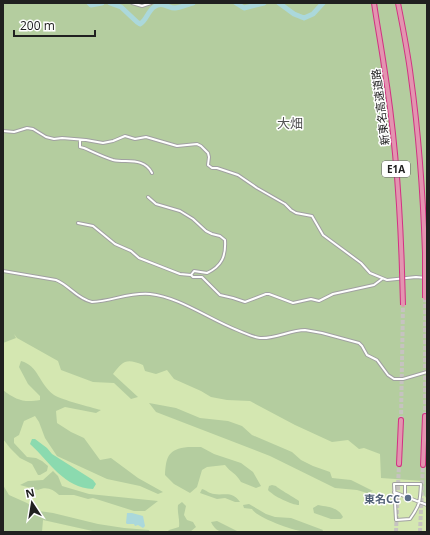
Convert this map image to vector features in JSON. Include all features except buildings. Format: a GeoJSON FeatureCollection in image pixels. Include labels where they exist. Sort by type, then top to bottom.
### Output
{"type":"FeatureCollection","features":[{"type":"Feature","properties":{"kind":"highway","name":"新東名高速道路"},"geometry":{"type":"LineString","coordinates":[[374,3],[384,66],[394,153],[402,271],[402,305]]}},
{"type":"Feature","properties":{"kind":"highway","name":"E1A"},"geometry":{"type":"LineString","coordinates":[[398,3],[407,53],[418,140],[425,253],[425,298]]}},
{"type":"Feature","properties":{"kind":"highway"},"geometry":{"type":"LineString","coordinates":[[423,465],[425,416]]}},
{"type":"Feature","properties":{"kind":"highway"},"geometry":{"type":"LineString","coordinates":[[399,464],[401,420]]}},
{"type":"Feature","properties":{"kind":"street"},"geometry":{"type":"LineString","coordinates":[[132,3],[142,6],[151,3]]}},
{"type":"Feature","properties":{"kind":"street"},"geometry":{"type":"LineString","coordinates":[[3,131],[14,132],[27,128],[33,129],[46,137],[54,139],[62,138],[108,143],[125,136],[135,139],[146,137],[177,146],[197,144],[208,153],[208,164],[212,168],[217,168],[238,175],[286,204],[296,213],[312,216],[323,235],[361,263],[370,273],[375,274],[382,279]]}},
{"type":"Feature","properties":{"kind":"street"},"geometry":{"type":"LineString","coordinates":[[80,140],[80,147],[114,160],[135,161],[141,163],[149,168],[152,173]]}},
{"type":"Feature","properties":{"kind":"street"},"geometry":{"type":"LineString","coordinates":[[148,197],[156,204],[180,211],[197,222],[206,231],[223,237],[225,240],[224,256],[220,265],[207,274],[194,270],[192,275]]}},
{"type":"Feature","properties":{"kind":"street"},"geometry":{"type":"LineString","coordinates":[[78,223],[93,226],[115,244],[131,251],[139,258],[180,274],[192,275],[193,277],[202,277],[220,295],[245,302],[266,294],[294,303],[311,299],[319,301],[333,294],[374,285],[382,279],[427,278]]}},
{"type":"Feature","properties":{"kind":"street"},"geometry":{"type":"LineString","coordinates":[[3,271],[56,280],[61,282],[78,296],[92,302],[131,294],[148,294],[162,297],[182,304],[220,323],[258,338],[274,337],[299,330],[305,330],[354,342],[362,346],[368,355],[377,360],[394,379],[403,379],[427,372]]}},
{"type":"Feature","properties":{"kind":"street"},"geometry":{"type":"LineString","coordinates":[[394,484],[405,484],[421,484],[420,502],[410,520],[396,520],[394,484]]}},
{"type":"Feature","properties":{"kind":"street"},"geometry":{"type":"LineString","coordinates":[[405,484],[405,496]]}},
{"type":"Feature","properties":{"kind":"street"},"geometry":{"type":"LineString","coordinates":[[394,492],[427,505]]}},
{"type":"Feature","properties":{"kind":"green space"},"geometry":{"type":"Polygon","coordinates":[[[3,3],[427,3],[427,499],[423,494],[423,481],[381,478],[380,454],[364,448],[359,449],[348,440],[332,442],[295,425],[250,401],[227,400],[211,397],[174,379],[167,370],[156,374],[145,371],[143,365],[137,363],[129,361],[122,364],[113,374],[138,397],[131,399],[114,383],[93,382],[61,370],[58,361],[17,338],[14,334],[16,338],[3,343],[3,3]]]}},
{"type":"Feature","properties":{"kind":"green space"},"geometry":{"type":"Polygon","coordinates":[[[3,307],[427,468],[427,532],[3,532],[3,307]]]}},
{"type":"Feature","properties":{"kind":"green space"},"geometry":{"type":"Polygon","coordinates":[[[21,361],[32,367],[54,395],[101,410],[96,413],[65,407],[56,411],[57,423],[84,438],[100,460],[111,458],[138,478],[163,492],[158,494],[140,486],[107,479],[57,456],[45,438],[35,416],[24,421],[19,435],[14,438],[14,443],[27,457],[36,458],[48,466],[47,471],[38,475],[32,464],[20,458],[3,439],[3,390],[20,400],[40,400],[40,396],[28,384],[19,367],[21,361]]]}},
{"type":"Feature","properties":{"kind":"green space"},"geometry":{"type":"Polygon","coordinates":[[[149,403],[176,408],[200,418],[228,421],[242,426],[252,435],[292,452],[301,460],[313,466],[330,472],[332,478],[351,480],[373,491],[367,493],[357,490],[335,488],[270,456],[156,412],[149,403]]]}},
{"type":"Feature","properties":{"kind":"green space"},"geometry":{"type":"Polygon","coordinates":[[[32,439],[35,439],[52,454],[93,480],[96,484],[93,489],[83,488],[74,484],[58,473],[30,444],[32,439]]]}},
{"type":"Feature","properties":{"kind":"green space"},"geometry":{"type":"Polygon","coordinates":[[[188,447],[201,447],[214,454],[241,463],[253,472],[261,486],[256,488],[241,482],[225,465],[207,467],[202,470],[197,487],[190,493],[174,484],[165,475],[166,463],[169,455],[176,450],[188,447]]]}},
{"type":"Feature","properties":{"kind":"green space"},"geometry":{"type":"Polygon","coordinates":[[[53,471],[58,476],[62,486],[89,494],[158,501],[145,511],[134,511],[93,498],[88,499],[74,495],[59,495],[49,489],[44,488],[38,490],[20,485],[28,481],[43,480],[53,471]]]}},
{"type":"Feature","properties":{"kind":"green space"},"geometry":{"type":"Polygon","coordinates":[[[3,485],[9,495],[27,503],[39,511],[98,524],[149,530],[150,532],[97,532],[43,520],[42,532],[3,532],[3,485]]]}},
{"type":"Feature","properties":{"kind":"green space"},"geometry":{"type":"Polygon","coordinates":[[[272,485],[299,501],[299,505],[287,502],[270,492],[268,490],[269,486],[272,485]]]}},
{"type":"Feature","properties":{"kind":"green space"},"geometry":{"type":"Polygon","coordinates":[[[202,489],[212,494],[228,494],[234,496],[240,502],[235,502],[225,498],[217,499],[200,493],[202,489]]]}},
{"type":"Feature","properties":{"kind":"green space"},"geometry":{"type":"Polygon","coordinates":[[[182,502],[186,506],[184,515],[187,520],[193,522],[196,527],[190,532],[167,532],[179,527],[178,505],[182,502]]]}},
{"type":"Feature","properties":{"kind":"green space"},"geometry":{"type":"Polygon","coordinates":[[[249,504],[266,514],[275,517],[291,518],[323,530],[322,532],[306,532],[285,527],[255,513],[252,509],[244,508],[243,505],[249,504]]]}},
{"type":"Feature","properties":{"kind":"green space"},"geometry":{"type":"Polygon","coordinates":[[[318,505],[336,509],[343,517],[341,519],[331,519],[314,513],[313,508],[318,505]]]}},
{"type":"Feature","properties":{"kind":"green space"},"geometry":{"type":"Polygon","coordinates":[[[217,521],[239,532],[219,531],[211,522],[217,521]]]}},
{"type":"Feature","properties":{"kind":"water"},"geometry":{"type":"Polygon","coordinates":[[[127,513],[143,516],[145,526],[143,528],[138,525],[135,526],[134,524],[127,524],[127,513]]]}},
{"type":"Feature","properties":{"kind":"waterway"},"geometry":{"type":"LineString","coordinates":[[89,3],[91,5],[102,3]]}},
{"type":"Feature","properties":{"kind":"waterway"},"geometry":{"type":"LineString","coordinates":[[110,3],[121,7],[140,24],[157,5],[175,8],[193,3]]}},
{"type":"Feature","properties":{"kind":"waterway"},"geometry":{"type":"LineString","coordinates":[[236,3],[244,8],[264,3]]}},
{"type":"Feature","properties":{"kind":"waterway"},"geometry":{"type":"LineString","coordinates":[[279,3],[294,14],[304,18],[313,14],[323,3]]}},
{"type":"Feature","properties":{"kind":"tunnel"},"geometry":{"type":"LineString","coordinates":[[425,298],[425,416]]}},
{"type":"Feature","properties":{"kind":"tunnel"},"geometry":{"type":"LineString","coordinates":[[401,420],[403,305]]}},
{"type":"Feature","properties":{"kind":"tunnel"},"geometry":{"type":"LineString","coordinates":[[396,532],[399,464]]}},
{"type":"Feature","properties":{"kind":"tunnel"},"geometry":{"type":"LineString","coordinates":[[420,532],[423,465]]}},
{"type":"Feature","properties":{"kind":"place","name":"東名CC"},"geometry":{"type":"Point","coordinates":[408,498]}},
{"type":"Feature","properties":{"kind":"district","name":"大畑"},"geometry":{"type":"Point","coordinates":[290,123]}}]}
